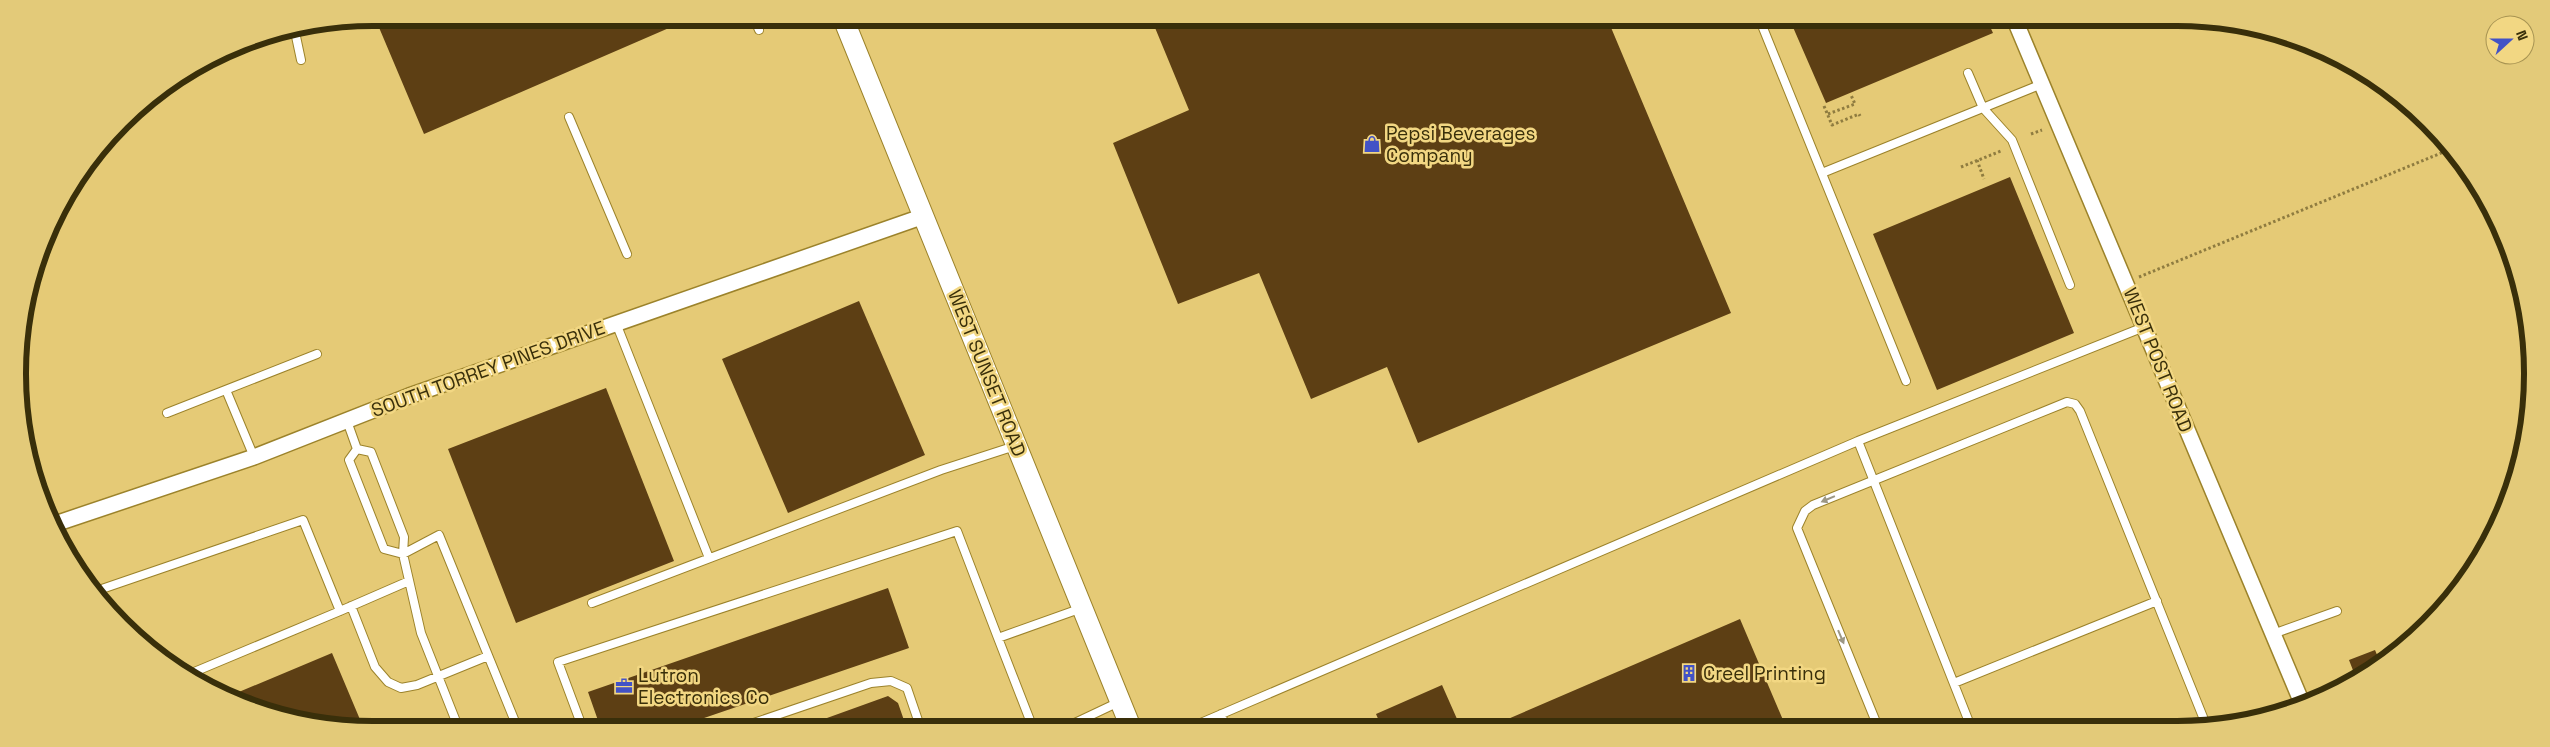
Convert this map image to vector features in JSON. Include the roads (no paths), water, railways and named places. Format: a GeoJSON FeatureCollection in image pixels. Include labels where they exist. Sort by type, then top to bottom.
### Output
{"type":"FeatureCollection","features":[{"type":"Feature","properties":{"kind":"main road","name":"WEST SUNSET ROAD"},"geometry":{"type":"LineString","coordinates":[[846,26],[1128,721]]}},
{"type":"Feature","properties":{"kind":"street","name":"WEST POST ROAD"},"geometry":{"type":"LineString","coordinates":[[2017,26],[2300,697]]}},
{"type":"Feature","properties":{"kind":"street","name":"SOUTH TORREY PINES DRIVE"},"geometry":{"type":"LineString","coordinates":[[60,522],[254,457],[409,396],[924,216]]}},
{"type":"Feature","properties":{"kind":"lane"},"geometry":{"type":"LineString","coordinates":[[757,26],[759,30]]}},
{"type":"Feature","properties":{"kind":"lane"},"geometry":{"type":"LineString","coordinates":[[1762,26],[1906,381]]}},
{"type":"Feature","properties":{"kind":"lane"},"geometry":{"type":"LineString","coordinates":[[296,35],[301,60]]}},
{"type":"Feature","properties":{"kind":"lane"},"geometry":{"type":"LineString","coordinates":[[1968,73],[1983,108],[2012,140],[2070,285]]}},
{"type":"Feature","properties":{"kind":"lane"},"geometry":{"type":"LineString","coordinates":[[1822,173],[2042,84]]}},
{"type":"Feature","properties":{"kind":"lane"},"geometry":{"type":"LineString","coordinates":[[569,117],[627,254]]}},
{"type":"Feature","properties":{"kind":"lane"},"geometry":{"type":"LineString","coordinates":[[616,323],[709,558]]}},
{"type":"Feature","properties":{"kind":"lane"},"geometry":{"type":"LineString","coordinates":[[1205,721],[1858,441],[2144,327]]}},
{"type":"Feature","properties":{"kind":"lane"},"geometry":{"type":"LineString","coordinates":[[167,413],[317,354]]}},
{"type":"Feature","properties":{"kind":"lane"},"geometry":{"type":"LineString","coordinates":[[226,390],[254,457]]}},
{"type":"Feature","properties":{"kind":"lane"},"geometry":{"type":"LineString","coordinates":[[1876,721],[1797,528],[1805,511],[1814,505],[1873,480],[2067,402],[2074,404],[2080,411],[2204,720]]}},
{"type":"Feature","properties":{"kind":"lane"},"geometry":{"type":"LineString","coordinates":[[347,421],[357,449]]}},
{"type":"Feature","properties":{"kind":"lane"},"geometry":{"type":"LineString","coordinates":[[1858,441],[1969,721]]}},
{"type":"Feature","properties":{"kind":"lane"},"geometry":{"type":"LineString","coordinates":[[592,602],[941,470],[1017,445]]}},
{"type":"Feature","properties":{"kind":"lane"},"geometry":{"type":"LineString","coordinates":[[357,449],[349,460],[384,549],[403,554],[440,535],[515,721]]}},
{"type":"Feature","properties":{"kind":"lane"},"geometry":{"type":"LineString","coordinates":[[357,449],[371,452],[404,537],[403,554],[421,633],[456,721]]}},
{"type":"Feature","properties":{"kind":"lane"},"geometry":{"type":"LineString","coordinates":[[101,589],[304,520],[340,611]]}},
{"type":"Feature","properties":{"kind":"lane"},"geometry":{"type":"LineString","coordinates":[[580,721],[558,662],[957,532],[1030,721]]}},
{"type":"Feature","properties":{"kind":"lane"},"geometry":{"type":"LineString","coordinates":[[196,671],[409,581]]}},
{"type":"Feature","properties":{"kind":"lane"},"geometry":{"type":"LineString","coordinates":[[1954,683],[2156,601]]}},
{"type":"Feature","properties":{"kind":"lane"},"geometry":{"type":"LineString","coordinates":[[352,606],[375,667],[388,682],[401,688],[417,685],[437,675],[488,656]]}},
{"type":"Feature","properties":{"kind":"lane"},"geometry":{"type":"LineString","coordinates":[[998,638],[1082,608]]}},
{"type":"Feature","properties":{"kind":"lane"},"geometry":{"type":"LineString","coordinates":[[2274,634],[2337,612]]}},
{"type":"Feature","properties":{"kind":"lane"},"geometry":{"type":"LineString","coordinates":[[759,721],[871,683],[892,681],[907,688],[918,721]]}},
{"type":"Feature","properties":{"kind":"lane"},"geometry":{"type":"LineString","coordinates":[[1079,721],[1120,701]]}},
{"type":"Feature","properties":{"kind":"lane"},"geometry":{"type":"LineString","coordinates":[[1221,714],[1224,721]]}},
{"type":"Feature","properties":{"kind":"place","name":"Pepsi Beverages Company"},"geometry":{"type":"Point","coordinates":[1372,144]}},
{"type":"Feature","properties":{"kind":"place","name":"Creel Printing"},"geometry":{"type":"Point","coordinates":[1689,673]}},
{"type":"Feature","properties":{"kind":"place","name":"Lutron Electronics Co"},"geometry":{"type":"Point","coordinates":[624,686]}}]}
